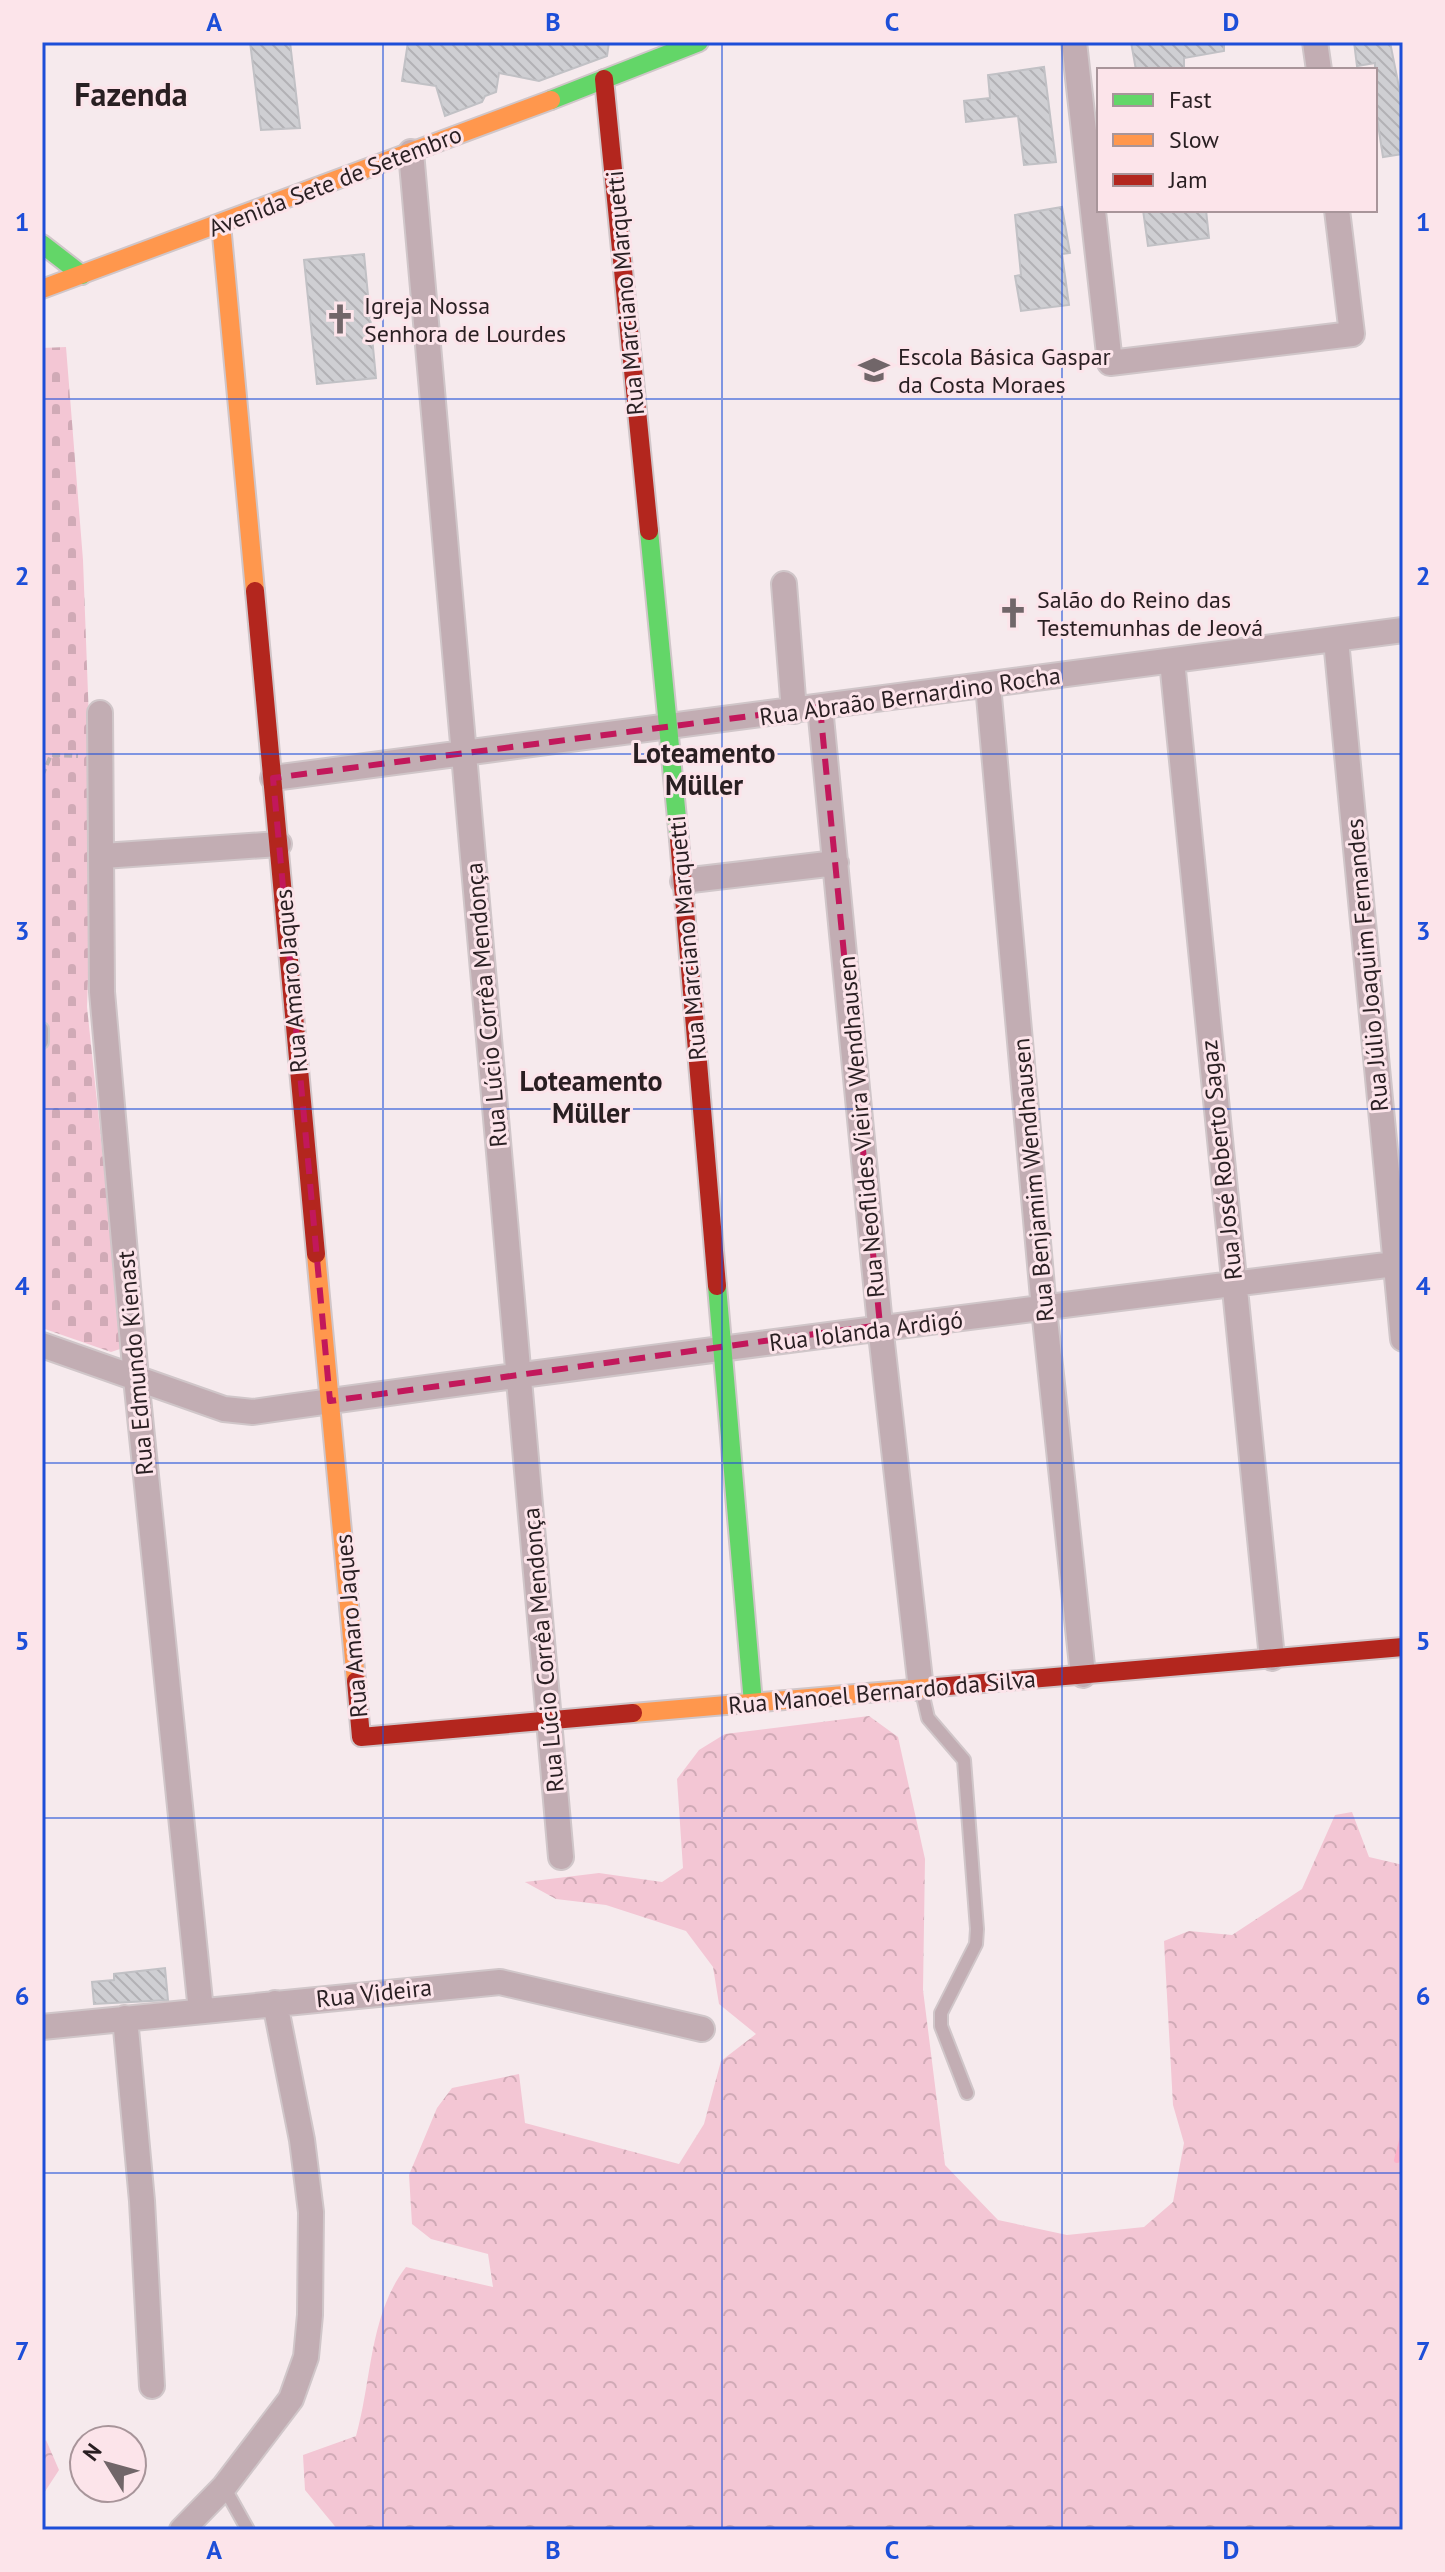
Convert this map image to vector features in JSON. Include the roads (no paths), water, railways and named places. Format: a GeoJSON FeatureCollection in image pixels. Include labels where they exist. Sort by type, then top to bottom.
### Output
{"type":"FeatureCollection","features":[{"type":"Feature","properties":{"kind":"street"},"geometry":{"type":"LineString","coordinates":[[627,70],[635,42]]}},
{"type":"Feature","properties":{"kind":"street","name":"Avenida Sete de Setembro"},"geometry":{"type":"LineString","coordinates":[[42,289],[670,56],[699,42]]}},
{"type":"Feature","properties":{"kind":"street"},"geometry":{"type":"LineString","coordinates":[[1074,42],[1110,363],[1352,334],[1337,212]]}},
{"type":"Feature","properties":{"kind":"street"},"geometry":{"type":"LineString","coordinates":[[1315,42],[1319,68]]}},
{"type":"Feature","properties":{"kind":"street","name":"Rua Marciano Marquetti"},"geometry":{"type":"LineString","coordinates":[[604,79],[683,881],[753,1703]]}},
{"type":"Feature","properties":{"kind":"street","name":"Rua Lúcio Corrêa Mendonça"},"geometry":{"type":"LineString","coordinates":[[411,152],[561,1857]]}},
{"type":"Feature","properties":{"kind":"street","name":"Rua Amaro Jaques"},"geometry":{"type":"LineString","coordinates":[[221,224],[361,1737]]}},
{"type":"Feature","properties":{"kind":"street"},"geometry":{"type":"LineString","coordinates":[[42,244],[82,275]]}},
{"type":"Feature","properties":{"kind":"street"},"geometry":{"type":"LineString","coordinates":[[784,584],[794,711]]}},
{"type":"Feature","properties":{"kind":"street","name":"Rua Abraão Bernardino Rocha"},"geometry":{"type":"LineString","coordinates":[[273,778],[1403,630]]}},
{"type":"Feature","properties":{"kind":"street","name":"Rua Júlio Joaquim Fernandes"},"geometry":{"type":"LineString","coordinates":[[1336,640],[1399,1263],[1403,1339]]}},
{"type":"Feature","properties":{"kind":"street","name":"Rua José Roberto Sagaz"},"geometry":{"type":"LineString","coordinates":[[1172,661],[1272,1658]]}},
{"type":"Feature","properties":{"kind":"street","name":"Rua Benjamim Wendhausen"},"geometry":{"type":"LineString","coordinates":[[988,685],[1044,1309],[1083,1675]]}},
{"type":"Feature","properties":{"kind":"street","name":"Rua Neoflides Vieira Wendhausen"},"geometry":{"type":"LineString","coordinates":[[820,707],[880,1325],[921,1689]]}},
{"type":"Feature","properties":{"kind":"street","name":"Rua Edmundo Kienast"},"geometry":{"type":"LineString","coordinates":[[100,713],[102,992],[136,1378],[201,2011]]}},
{"type":"Feature","properties":{"kind":"street"},"geometry":{"type":"LineString","coordinates":[[103,856],[279,844]]}},
{"type":"Feature","properties":{"kind":"street"},"geometry":{"type":"LineString","coordinates":[[683,881],[836,863]]}},
{"type":"Feature","properties":{"kind":"street","name":"Rua Iolanda Ardigó"},"geometry":{"type":"LineString","coordinates":[[42,1345],[239,1412],[724,1350],[880,1325],[1044,1309],[1399,1263]]}},
{"type":"Feature","properties":{"kind":"street","name":"Rua Manoel Bernardo da Silva"},"geometry":{"type":"LineString","coordinates":[[361,1737],[1403,1647]]}},
{"type":"Feature","properties":{"kind":"street","name":"Rua Videira"},"geometry":{"type":"LineString","coordinates":[[42,2027],[500,1982],[702,2029]]}},
{"type":"Feature","properties":{"kind":"street"},"geometry":{"type":"LineString","coordinates":[[182,2530],[224,2487],[291,2399],[302,2376],[310,2315],[311,2212],[302,2140],[275,2003]]}},
{"type":"Feature","properties":{"kind":"street"},"geometry":{"type":"LineString","coordinates":[[125,2018],[140,2172],[152,2386]]}},
{"type":"Feature","properties":{"kind":"lane"},"geometry":{"type":"LineString","coordinates":[[42,1029],[42,1042]]}},
{"type":"Feature","properties":{"kind":"lane"},"geometry":{"type":"LineString","coordinates":[[921,1689],[928,1718],[964,1760],[976,1944],[941,2013],[941,2026],[967,2093]]}},
{"type":"Feature","properties":{"kind":"lane"},"geometry":{"type":"LineString","coordinates":[[224,2487],[248,2530]]}},
{"type":"Feature","properties":{"kind":"waterway"},"geometry":{"type":"LineString","coordinates":[[1397,2160],[1403,2137]]}},
{"type":"Feature","properties":{"kind":"place","name":"Igreja Nossa Senhora de Lourdes"},"geometry":{"type":"Point","coordinates":[340,319]}},
{"type":"Feature","properties":{"kind":"place","name":"Escola Básica Gaspar da Costa Moraes"},"geometry":{"type":"Point","coordinates":[874,370]}},
{"type":"Feature","properties":{"kind":"place","name":"Salão do Reino das Testemunhas de Jeová"},"geometry":{"type":"Point","coordinates":[1013,613]}},
{"type":"Feature","properties":{"kind":"district","name":"Fazenda"},"geometry":{"type":"Point","coordinates":[131,94]}},
{"type":"Feature","properties":{"kind":"district","name":"Loteamento Müller"},"geometry":{"type":"Point","coordinates":[704,768]}},
{"type":"Feature","properties":{"kind":"district","name":"Loteamento Müller"},"geometry":{"type":"Point","coordinates":[591,1096]}}]}
